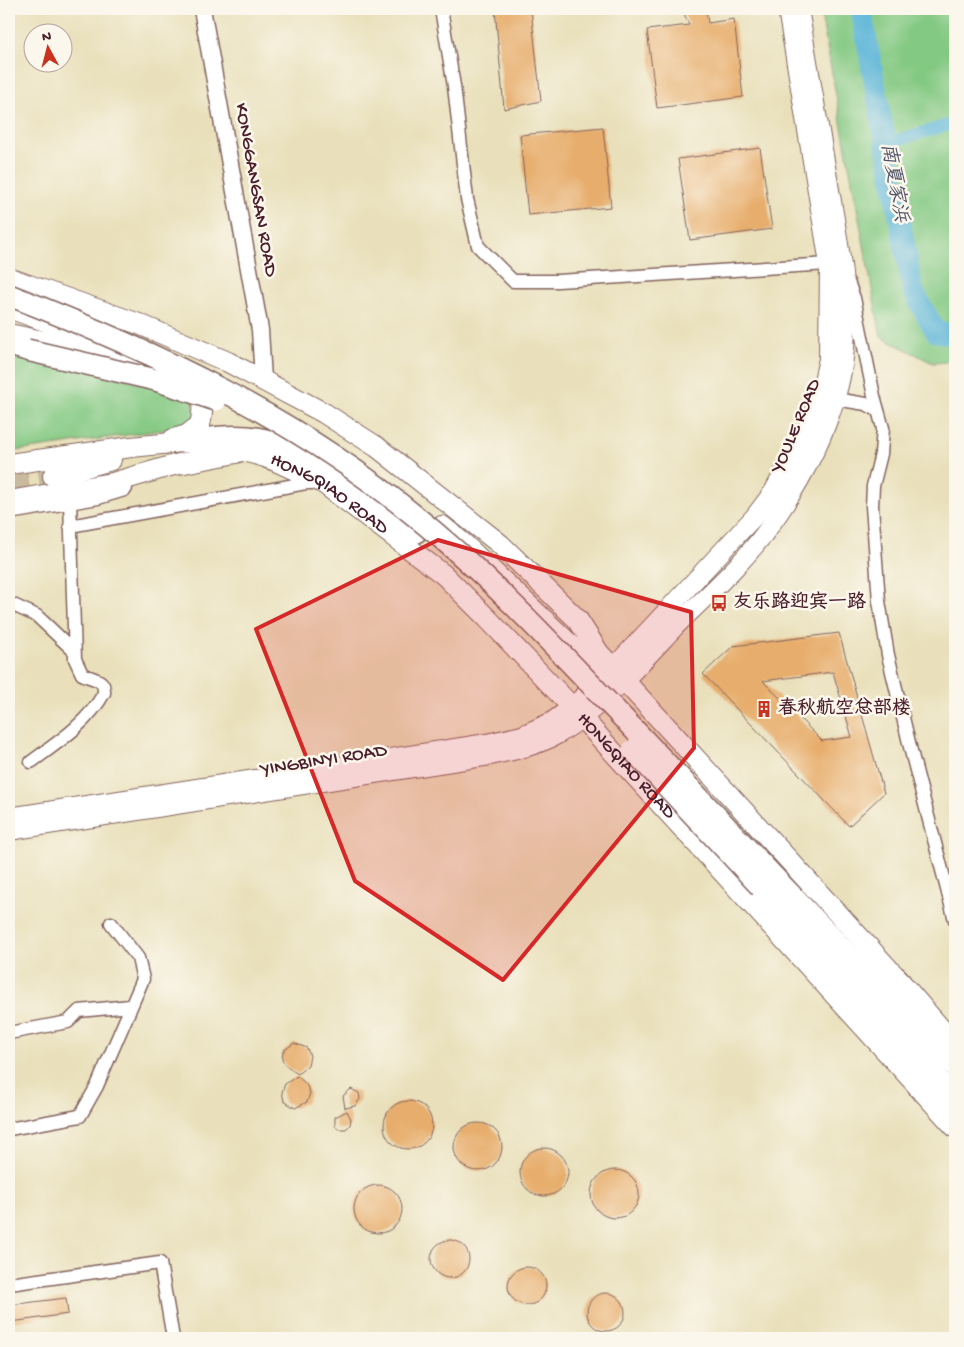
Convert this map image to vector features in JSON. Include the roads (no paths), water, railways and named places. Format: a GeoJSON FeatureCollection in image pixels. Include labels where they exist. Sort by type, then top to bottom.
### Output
{"type":"FeatureCollection","features":[{"type":"Feature","properties":{"kind":"highway"},"geometry":{"type":"LineString","coordinates":[[9,295],[150,354],[210,383],[289,427],[414,514],[497,588],[767,881],[955,1096]]}},
{"type":"Feature","properties":{"kind":"highway"},"geometry":{"type":"LineString","coordinates":[[18,348],[191,390],[241,410],[333,457]]}},
{"type":"Feature","properties":{"kind":"highway"},"geometry":{"type":"LineString","coordinates":[[182,442],[225,437],[264,440],[288,447],[321,463],[366,493],[451,562],[501,609],[767,881],[955,1065]]}},
{"type":"Feature","properties":{"kind":"highway"},"geometry":{"type":"LineString","coordinates":[[262,456],[301,464],[366,493]]}},
{"type":"Feature","properties":{"kind":"highway"},"geometry":{"type":"LineString","coordinates":[[897,978],[955,1065]]}},
{"type":"Feature","properties":{"kind":"highway"},"geometry":{"type":"LineString","coordinates":[[920,1089],[955,1114]]}},
{"type":"Feature","properties":{"kind":"main road","name":"YOULE ROAD"},"geometry":{"type":"LineString","coordinates":[[787,9],[836,266]]}},
{"type":"Feature","properties":{"kind":"main road","name":"YOULE ROAD"},"geometry":{"type":"LineString","coordinates":[[607,666],[754,517],[789,466],[827,398],[828,359],[836,266],[799,9]]}},
{"type":"Feature","properties":{"kind":"main road"},"geometry":{"type":"LineString","coordinates":[[9,278],[139,324],[263,380],[324,414],[377,447],[500,544],[578,620],[607,666]]}},
{"type":"Feature","properties":{"kind":"main road"},"geometry":{"type":"LineString","coordinates":[[9,289],[133,333],[206,362],[255,385],[370,459],[464,529],[503,563],[607,666],[897,978],[955,1045]]}},
{"type":"Feature","properties":{"kind":"main road"},"geometry":{"type":"LineString","coordinates":[[9,308],[246,396],[273,411],[332,447],[404,496],[465,545],[607,666]]}},
{"type":"Feature","properties":{"kind":"main road"},"geometry":{"type":"LineString","coordinates":[[9,334],[175,369],[196,385],[203,411],[200,425],[187,435],[152,446]]}},
{"type":"Feature","properties":{"kind":"main road"},"geometry":{"type":"LineString","coordinates":[[182,442],[53,476],[185,463]]}},
{"type":"Feature","properties":{"kind":"main road","name":"HONGQIAO ROAD"},"geometry":{"type":"LineString","coordinates":[[9,464],[182,442],[215,443],[262,456],[323,483],[444,575],[577,712],[955,1127]]}},
{"type":"Feature","properties":{"kind":"main road","name":"HONGQIAO ROAD"},"geometry":{"type":"LineString","coordinates":[[9,502],[112,483],[224,454],[262,456]]}},
{"type":"Feature","properties":{"kind":"main road","name":"YINGBINYI ROAD"},"geometry":{"type":"LineString","coordinates":[[9,831],[490,756],[527,748],[558,734],[577,712],[607,666]]}},
{"type":"Feature","properties":{"kind":"main road","name":"YINGBINYI ROAD"},"geometry":{"type":"LineString","coordinates":[[9,817],[487,743],[522,734],[577,712]]}},
{"type":"Feature","properties":{"kind":"street","name":"KONGGANGSAN ROAD"},"geometry":{"type":"LineString","coordinates":[[202,9],[260,330],[263,380]]}},
{"type":"Feature","properties":{"kind":"street"},"geometry":{"type":"LineString","coordinates":[[441,9],[454,86],[467,199],[478,246],[513,281],[568,280],[836,266],[854,298],[883,439],[873,486],[872,506],[879,601],[888,655],[955,920]]}},
{"type":"Feature","properties":{"kind":"street"},"geometry":{"type":"LineString","coordinates":[[827,398],[866,404],[877,410]]}},
{"type":"Feature","properties":{"kind":"street"},"geometry":{"type":"LineString","coordinates":[[9,511],[98,496],[146,482],[185,463]]}},
{"type":"Feature","properties":{"kind":"street"},"geometry":{"type":"LineString","coordinates":[[70,526],[297,485],[323,483]]}},
{"type":"Feature","properties":{"kind":"street"},"geometry":{"type":"LineString","coordinates":[[31,762],[64,737],[87,716],[104,693],[101,680],[82,674],[77,666],[74,651],[75,625],[70,501]]}},
{"type":"Feature","properties":{"kind":"street"},"geometry":{"type":"LineString","coordinates":[[9,603],[37,616],[74,651]]}},
{"type":"Feature","properties":{"kind":"street"},"geometry":{"type":"LineString","coordinates":[[9,1129],[80,1116],[96,1086],[143,979],[138,958],[111,923]]}},
{"type":"Feature","properties":{"kind":"street"},"geometry":{"type":"LineString","coordinates":[[9,1033],[68,1022],[79,1011],[130,1006]]}},
{"type":"Feature","properties":{"kind":"street"},"geometry":{"type":"LineString","coordinates":[[9,1284],[160,1263],[173,1338]]}},
{"type":"Feature","properties":{"kind":"waterway","name":"南夏家浜"},"geometry":{"type":"LineString","coordinates":[[861,9],[913,291],[936,332],[955,334]]}},
{"type":"Feature","properties":{"kind":"waterway"},"geometry":{"type":"LineString","coordinates":[[887,143],[955,123]]}},
{"type":"Feature","properties":{"kind":"tunnel"},"geometry":{"type":"LineString","coordinates":[[9,482],[53,476]]}},
{"type":"Feature","properties":{"kind":"place","name":"友乐路迎宾一路"},"geometry":{"type":"Point","coordinates":[719,603]}},
{"type":"Feature","properties":{"kind":"place","name":"春秋航空总部楼"},"geometry":{"type":"Point","coordinates":[764,709]}}]}
